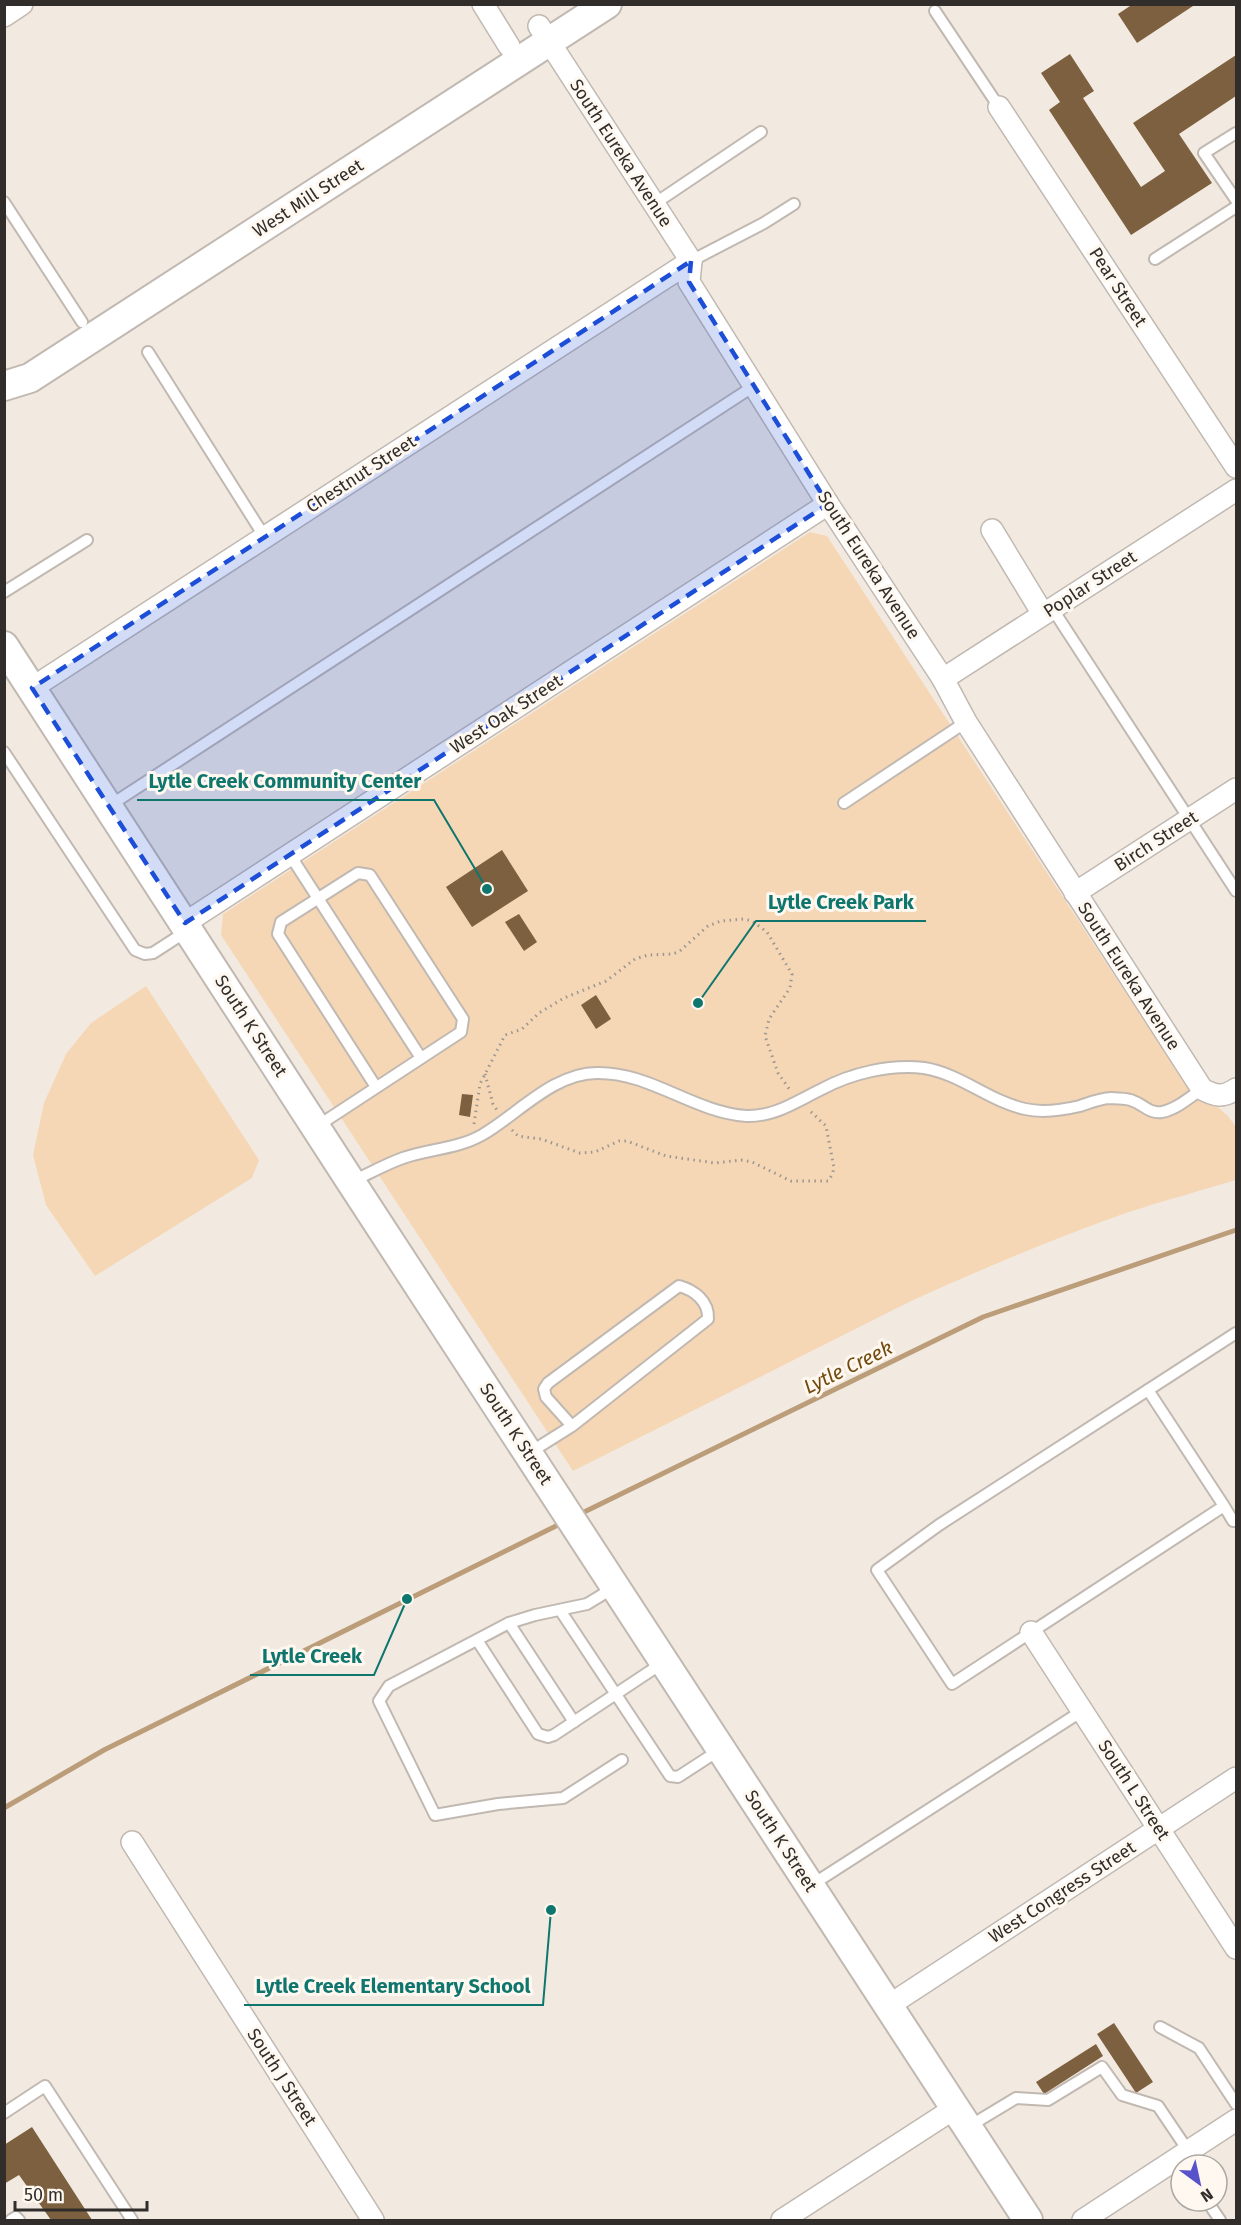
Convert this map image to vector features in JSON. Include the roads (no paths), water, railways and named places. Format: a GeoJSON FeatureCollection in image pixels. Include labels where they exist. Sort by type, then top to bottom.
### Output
{"type":"FeatureCollection","features":[{"type":"Feature","properties":{"kind":"street"},"geometry":{"type":"LineString","coordinates":[[4,16],[22,4]]}},
{"type":"Feature","properties":{"kind":"street"},"geometry":{"type":"LineString","coordinates":[[483,4],[509,46]]}},
{"type":"Feature","properties":{"kind":"street","name":"West Mill Street"},"geometry":{"type":"LineString","coordinates":[[5,384],[30,378],[544,34],[573,4]]}},
{"type":"Feature","properties":{"kind":"street","name":"West Mill Street"},"geometry":{"type":"LineString","coordinates":[[5,384],[19,363],[509,46],[544,34],[607,4]]}},
{"type":"Feature","properties":{"kind":"street","name":"South Eureka Avenue"},"geometry":{"type":"LineString","coordinates":[[544,34],[691,261],[689,282],[828,504],[944,679],[966,722],[1075,893],[1209,1093]]}},
{"type":"Feature","properties":{"kind":"street","name":"Pear Street"},"geometry":{"type":"LineString","coordinates":[[999,107],[1236,467]]}},
{"type":"Feature","properties":{"kind":"street","name":"Chestnut Street"},"geometry":{"type":"LineString","coordinates":[[32,688],[691,261]]}},
{"type":"Feature","properties":{"kind":"street","name":"Poplar Street"},"geometry":{"type":"LineString","coordinates":[[944,679],[1236,490]]}},
{"type":"Feature","properties":{"kind":"street","name":"West Oak Street"},"geometry":{"type":"LineString","coordinates":[[187,927],[290,855],[828,504]]}},
{"type":"Feature","properties":{"kind":"street"},"geometry":{"type":"LineString","coordinates":[[992,530],[1048,611]]}},
{"type":"Feature","properties":{"kind":"street","name":"South K Street"},"geometry":{"type":"LineString","coordinates":[[4,646],[1029,2220]]}},
{"type":"Feature","properties":{"kind":"street","name":"Birch Street"},"geometry":{"type":"LineString","coordinates":[[1075,893],[1236,789]]}},
{"type":"Feature","properties":{"kind":"street"},"geometry":{"type":"LineString","coordinates":[[1209,1093],[1229,1094],[1236,1089]]}},
{"type":"Feature","properties":{"kind":"street","name":"South L Street"},"geometry":{"type":"LineString","coordinates":[[1031,1632],[1236,1948]]}},
{"type":"Feature","properties":{"kind":"street","name":"West Congress Street"},"geometry":{"type":"LineString","coordinates":[[888,2006],[1236,1778]]}},
{"type":"Feature","properties":{"kind":"street","name":"South J Street"},"geometry":{"type":"LineString","coordinates":[[132,1842],[373,2220]]}},
{"type":"Feature","properties":{"kind":"street"},"geometry":{"type":"LineString","coordinates":[[782,2220],[961,2118]]}},
{"type":"Feature","properties":{"kind":"street"},"geometry":{"type":"LineString","coordinates":[[1191,2153],[1236,2121]]}},
{"type":"Feature","properties":{"kind":"street"},"geometry":{"type":"LineString","coordinates":[[1083,2220],[1169,2167]]}},
{"type":"Feature","properties":{"kind":"lane"},"geometry":{"type":"LineString","coordinates":[[935,11],[999,107]]}},
{"type":"Feature","properties":{"kind":"lane"},"geometry":{"type":"LineString","coordinates":[[654,204],[761,132]]}},
{"type":"Feature","properties":{"kind":"lane"},"geometry":{"type":"LineString","coordinates":[[1236,133],[1204,153],[1236,200]]}},
{"type":"Feature","properties":{"kind":"lane"},"geometry":{"type":"LineString","coordinates":[[4,202],[82,322]]}},
{"type":"Feature","properties":{"kind":"lane"},"geometry":{"type":"LineString","coordinates":[[691,261],[764,223],[794,204]]}},
{"type":"Feature","properties":{"kind":"lane"},"geometry":{"type":"LineString","coordinates":[[1155,259],[1236,207]]}},
{"type":"Feature","properties":{"kind":"lane"},"geometry":{"type":"LineString","coordinates":[[148,352],[264,536]]}},
{"type":"Feature","properties":{"kind":"lane"},"geometry":{"type":"LineString","coordinates":[[109,806],[754,386]]}},
{"type":"Feature","properties":{"kind":"lane"},"geometry":{"type":"LineString","coordinates":[[4,592],[87,540]]}},
{"type":"Feature","properties":{"kind":"lane"},"geometry":{"type":"LineString","coordinates":[[1048,611],[1190,819],[1236,891]]}},
{"type":"Feature","properties":{"kind":"lane"},"geometry":{"type":"LineString","coordinates":[[844,803],[966,722]]}},
{"type":"Feature","properties":{"kind":"lane"},"geometry":{"type":"LineString","coordinates":[[4,752],[135,950],[145,954],[153,953],[187,927]]}},
{"type":"Feature","properties":{"kind":"lane"},"geometry":{"type":"LineString","coordinates":[[290,855],[421,1058]]}},
{"type":"Feature","properties":{"kind":"lane"},"geometry":{"type":"LineString","coordinates":[[316,1127],[376,1088],[461,1032],[463,1019],[370,875],[358,873],[281,922],[278,934],[376,1088]]}},
{"type":"Feature","properties":{"kind":"lane"},"geometry":{"type":"LineString","coordinates":[[351,1182],[405,1157],[438,1151],[482,1135],[543,1092],[574,1077],[596,1072],[628,1076],[716,1111],[746,1116],[764,1115],[800,1102],[846,1078],[872,1071],[897,1069],[923,1068],[945,1074],[964,1081],[997,1100],[1027,1110],[1072,1108],[1107,1098],[1132,1100],[1150,1111],[1161,1112],[1209,1093]]}},
{"type":"Feature","properties":{"kind":"lane"},"geometry":{"type":"LineString","coordinates":[[535,1463],[572,1426],[708,1318],[707,1309],[700,1297],[688,1289],[679,1287],[548,1383],[544,1389],[546,1397],[572,1426]]}},
{"type":"Feature","properties":{"kind":"lane"},"geometry":{"type":"LineString","coordinates":[[1224,1506],[951,1684],[877,1570],[939,1525],[1236,1333]]}},
{"type":"Feature","properties":{"kind":"lane"},"geometry":{"type":"LineString","coordinates":[[1148,1390],[1233,1521],[1236,1521]]}},
{"type":"Feature","properties":{"kind":"lane"},"geometry":{"type":"LineString","coordinates":[[608,1576],[587,1604],[509,1623],[389,1686],[379,1701],[435,1815],[498,1804],[563,1798],[622,1760]]}},
{"type":"Feature","properties":{"kind":"lane"},"geometry":{"type":"LineString","coordinates":[[560,1611],[670,1776],[678,1777],[721,1749]]}},
{"type":"Feature","properties":{"kind":"lane"},"geometry":{"type":"LineString","coordinates":[[509,1623],[574,1722]]}},
{"type":"Feature","properties":{"kind":"lane"},"geometry":{"type":"LineString","coordinates":[[477,1640],[538,1734],[549,1737],[664,1662]]}},
{"type":"Feature","properties":{"kind":"lane"},"geometry":{"type":"LineString","coordinates":[[810,1886],[1082,1711]]}},
{"type":"Feature","properties":{"kind":"lane"},"geometry":{"type":"LineString","coordinates":[[1160,2026],[1199,2048],[1236,2104]]}},
{"type":"Feature","properties":{"kind":"lane"},"geometry":{"type":"LineString","coordinates":[[961,2118],[1016,2098],[1048,2100],[1102,2067],[1122,2095],[1158,2106],[1182,2153]]}},
{"type":"Feature","properties":{"kind":"lane"},"geometry":{"type":"LineString","coordinates":[[4,2112],[45,2086],[132,2220]]}},
{"type":"Feature","properties":{"kind":"lane"},"geometry":{"type":"LineString","coordinates":[[11,2220],[16,2217],[19,2220]]}},
{"type":"Feature","properties":{"kind":"waterway","name":"Lytle Creek"},"geometry":{"type":"LineString","coordinates":[[578,1515],[983,1317],[1236,1230]]}},
{"type":"Feature","properties":{"kind":"waterway","name":"Lytle Creek"},"geometry":{"type":"LineString","coordinates":[[4,1808],[104,1750],[562,1523]]}},
{"type":"Feature","properties":{"kind":"place","name":"Lytle Creek Community Center"},"geometry":{"type":"Point","coordinates":[487,889]}},
{"type":"Feature","properties":{"kind":"place","name":"Lytle Creek Park"},"geometry":{"type":"Point","coordinates":[698,1003]}},
{"type":"Feature","properties":{"kind":"place","name":"Lytle Creek"},"geometry":{"type":"Point","coordinates":[407,1599]}},
{"type":"Feature","properties":{"kind":"place","name":"Lytle Creek Elementary School"},"geometry":{"type":"Point","coordinates":[551,1910]}}]}
